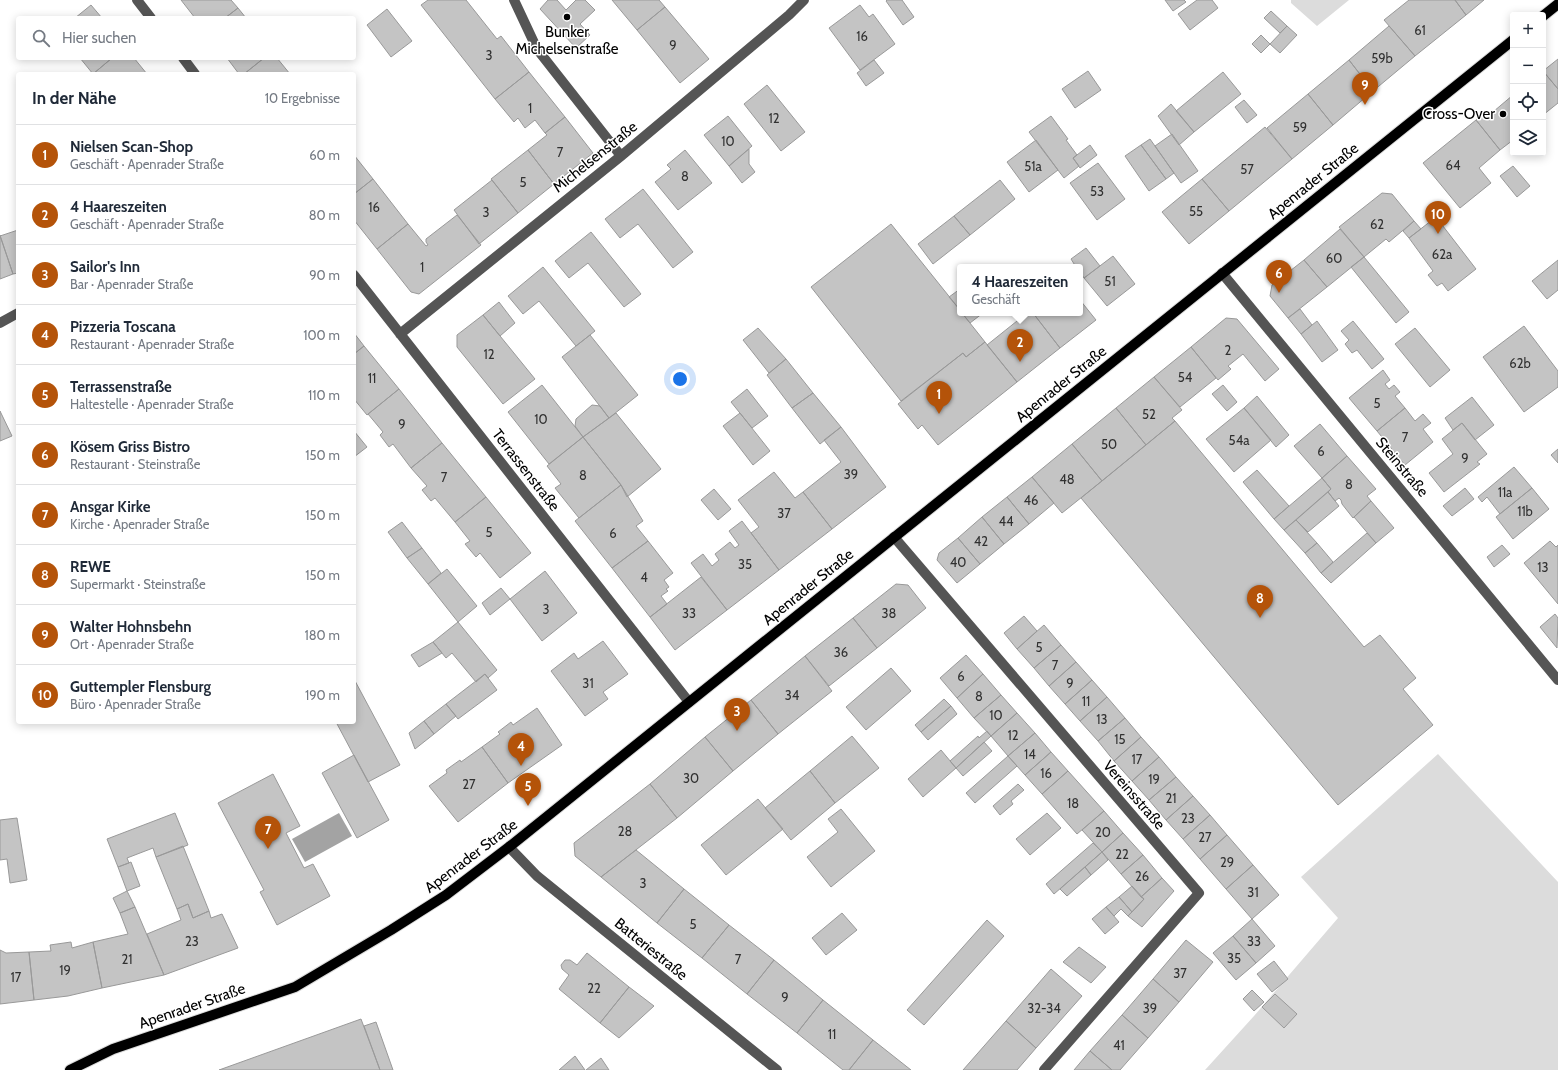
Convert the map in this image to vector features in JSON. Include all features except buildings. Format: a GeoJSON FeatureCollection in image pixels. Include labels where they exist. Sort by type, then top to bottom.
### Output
{"type":"FeatureCollection","features":[{"type":"Feature","properties":{"kind":"main road"},"geometry":{"type":"LineString","coordinates":[[1546,14],[1558,4]]}},
{"type":"Feature","properties":{"kind":"main road","name":"Apenrader Straße"},"geometry":{"type":"LineString","coordinates":[[70,1070],[113,1049],[295,988],[446,895],[689,702],[1510,42]]}},
{"type":"Feature","properties":{"kind":"street"},"geometry":{"type":"LineString","coordinates":[[137,0],[149,16]]}},
{"type":"Feature","properties":{"kind":"street"},"geometry":{"type":"LineString","coordinates":[[514,0],[538,49],[621,156]]}},
{"type":"Feature","properties":{"kind":"street","name":"Michelsenstraße"},"geometry":{"type":"LineString","coordinates":[[400,334],[621,156],[789,15],[804,0]]}},
{"type":"Feature","properties":{"kind":"street"},"geometry":{"type":"LineString","coordinates":[[185,60],[194,72]]}},
{"type":"Feature","properties":{"kind":"street","name":"Steinstraße"},"geometry":{"type":"LineString","coordinates":[[1222,274],[1558,680]]}},
{"type":"Feature","properties":{"kind":"street","name":"Terrassenstraße"},"geometry":{"type":"LineString","coordinates":[[356,278],[689,702]]}},
{"type":"Feature","properties":{"kind":"street"},"geometry":{"type":"LineString","coordinates":[[0,323],[16,314]]}},
{"type":"Feature","properties":{"kind":"street","name":"Vereinsstraße"},"geometry":{"type":"LineString","coordinates":[[894,537],[1199,894],[1044,1070]]}},
{"type":"Feature","properties":{"kind":"street","name":"Batteriestraße"},"geometry":{"type":"LineString","coordinates":[[509,846],[536,876],[777,1070]]}},
{"type":"Feature","properties":{"kind":"shaded area"},"geometry":{"type":"Polygon","coordinates":[[[1291,0],[1349,0],[1317,26],[1291,3],[1291,0]]]}},
{"type":"Feature","properties":{"kind":"shaded area"},"geometry":{"type":"Polygon","coordinates":[[[1438,754],[1558,882],[1558,1070],[1205,1070],[1254,1016],[1338,918],[1301,877],[1438,754]]]}},
{"type":"Feature","properties":{"kind":"shaded area"},"geometry":{"type":"Polygon","coordinates":[[[339,813],[352,836],[305,862],[292,839],[339,813]]]}},
{"type":"Feature","properties":{"kind":"place","name":"Bunker Michelsenstraße"},"geometry":{"type":"Point","coordinates":[567,17]}},
{"type":"Feature","properties":{"kind":"place","name":"Walter Hohnsbehn"},"geometry":{"type":"Point","coordinates":[1365,105]}},
{"type":"Feature","properties":{"kind":"place","name":"Cross-Over"},"geometry":{"type":"Point","coordinates":[1503,114]}},
{"type":"Feature","properties":{"kind":"place","name":"Guttempler Flensburg"},"geometry":{"type":"Point","coordinates":[1438,234]}},
{"type":"Feature","properties":{"kind":"place","name":"Kösem Griss Bistro"},"geometry":{"type":"Point","coordinates":[1279,293]}},
{"type":"Feature","properties":{"kind":"place","name":"4 Haareszeiten"},"geometry":{"type":"Point","coordinates":[1020,362]}},
{"type":"Feature","properties":{"kind":"place","name":"Nielsen Scan-Shop"},"geometry":{"type":"Point","coordinates":[939,414]}},
{"type":"Feature","properties":{"kind":"place","name":"REWE"},"geometry":{"type":"Point","coordinates":[1260,618]}},
{"type":"Feature","properties":{"kind":"place","name":"Sailor's Inn"},"geometry":{"type":"Point","coordinates":[737,731]}},
{"type":"Feature","properties":{"kind":"place","name":"Pizzeria Toscana"},"geometry":{"type":"Point","coordinates":[521,766]}},
{"type":"Feature","properties":{"kind":"place","name":"Terrassenstraße"},"geometry":{"type":"Point","coordinates":[528,806]}},
{"type":"Feature","properties":{"kind":"place","name":"Ansgar Kirke"},"geometry":{"type":"Point","coordinates":[268,849]}}]}
